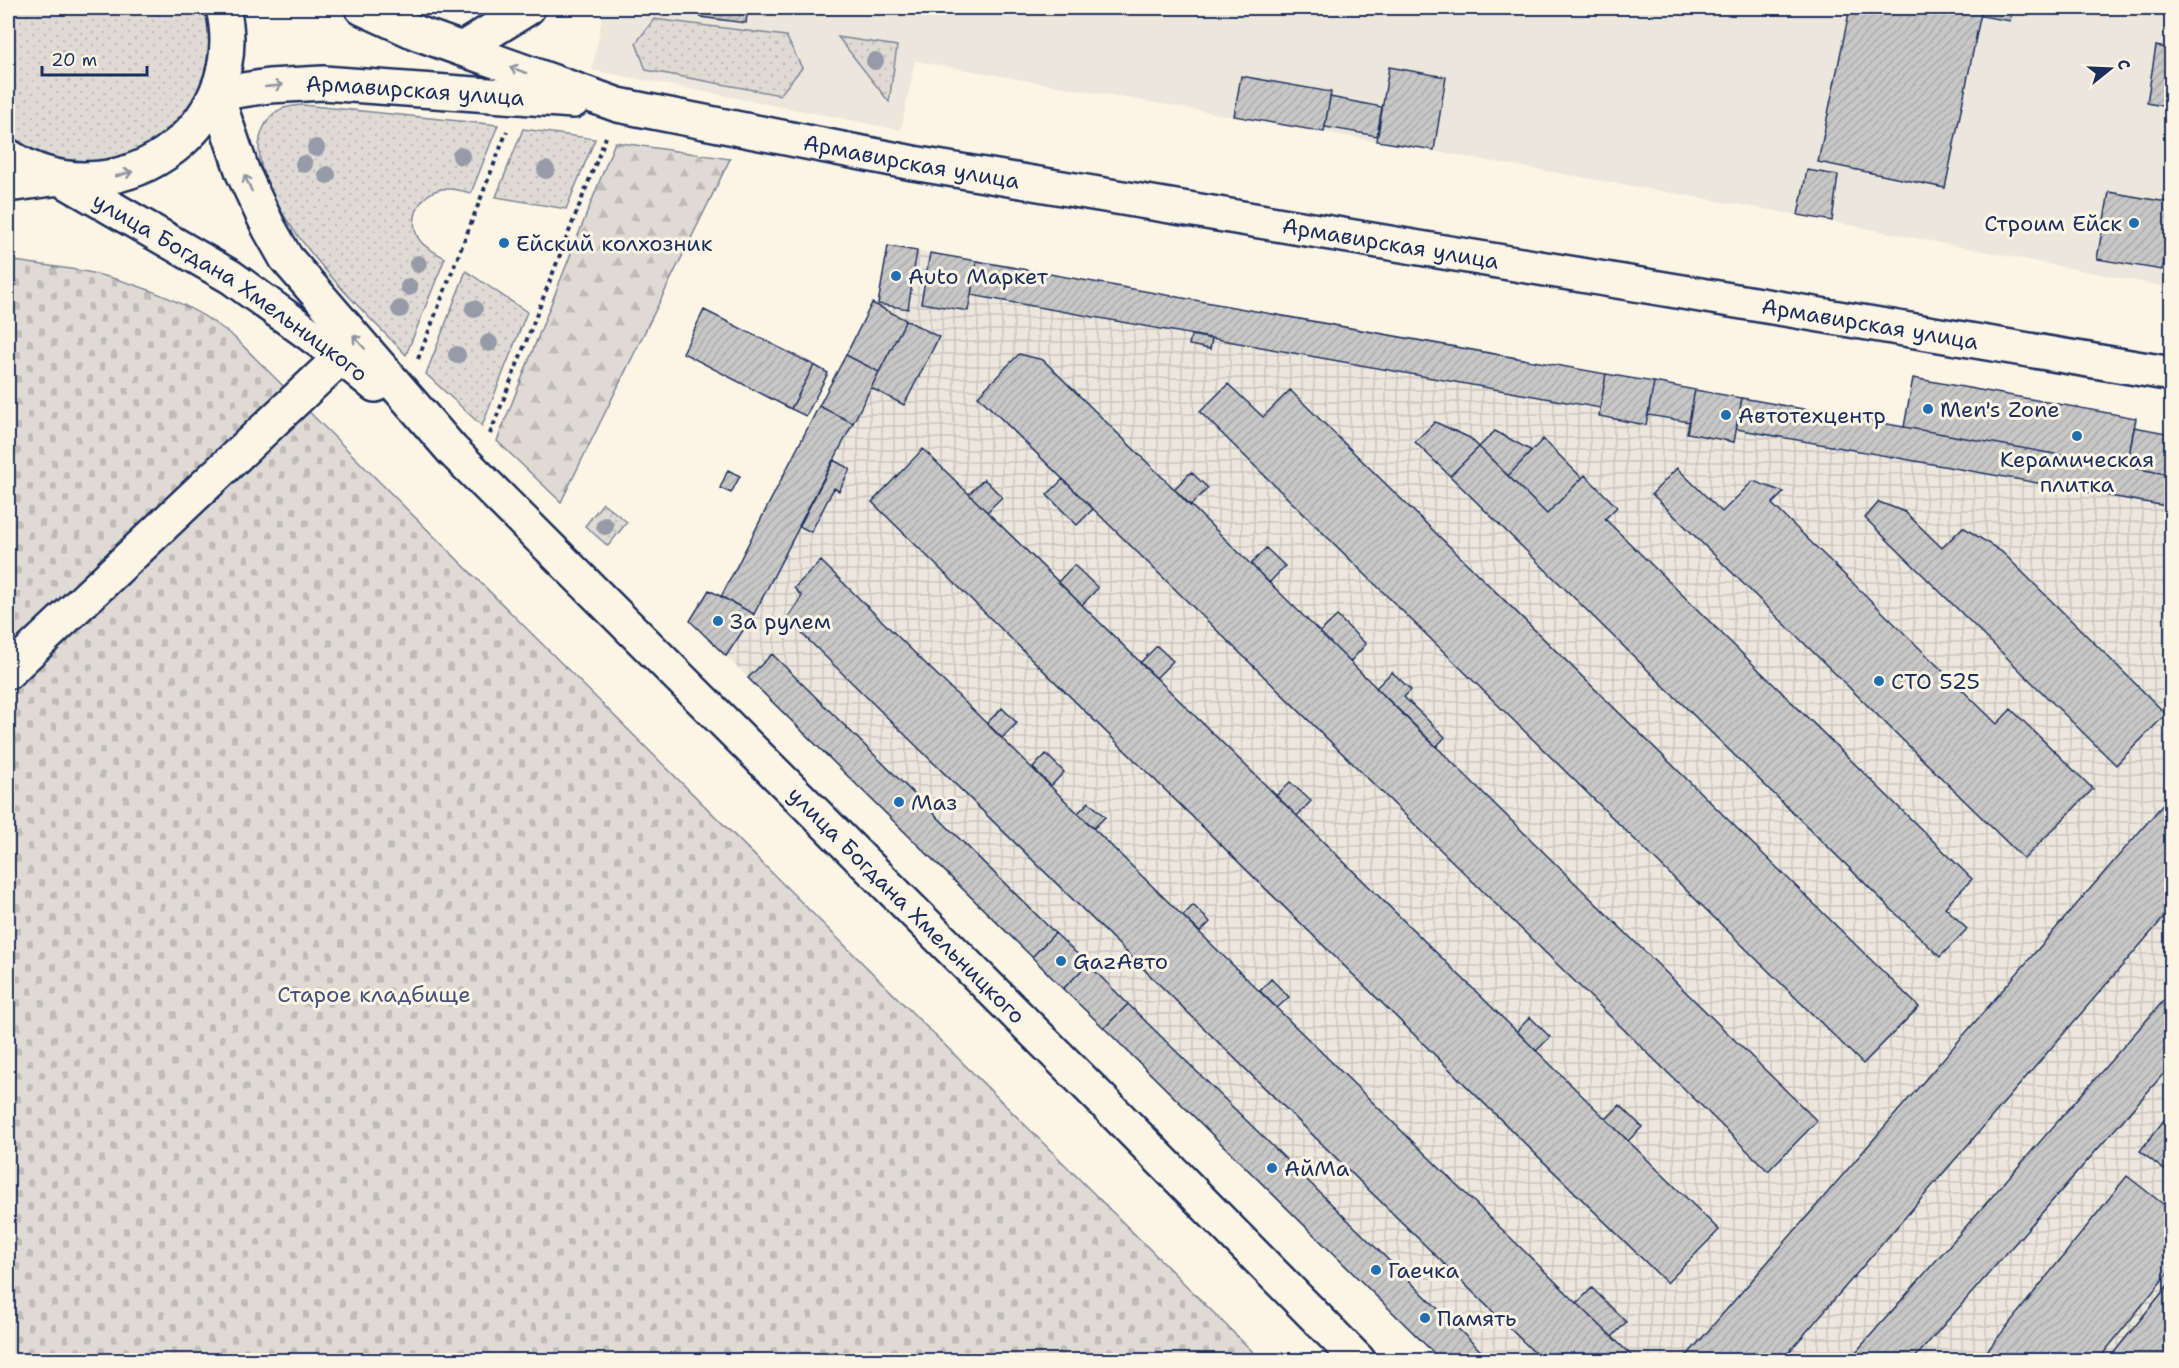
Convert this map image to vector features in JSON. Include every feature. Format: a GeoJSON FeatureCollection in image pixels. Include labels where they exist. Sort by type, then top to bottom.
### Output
{"type":"FeatureCollection","features":[{"type":"Feature","properties":{"kind":"main road"},"geometry":{"type":"LineString","coordinates":[[8,184],[60,178],[98,179],[117,176],[152,163],[183,141],[196,126],[216,94],[226,54],[227,34],[223,8]]}},
{"type":"Feature","properties":{"kind":"main road","name":"Армавирская улица"},"geometry":{"type":"LineString","coordinates":[[362,8],[417,33],[615,105]]}},
{"type":"Feature","properties":{"kind":"main road"},"geometry":{"type":"LineString","coordinates":[[462,49],[528,8]]}},
{"type":"Feature","properties":{"kind":"main road","name":"Армавирская улица"},"geometry":{"type":"LineString","coordinates":[[216,94],[269,86],[323,82],[615,105],[896,160],[2172,374]]}},
{"type":"Feature","properties":{"kind":"main road","name":"улица Богдана Хмельницкого"},"geometry":{"type":"LineString","coordinates":[[216,94],[243,173],[286,258],[452,450],[1100,1098],[1358,1360]]}},
{"type":"Feature","properties":{"kind":"main road"},"geometry":{"type":"LineString","coordinates":[[8,156],[38,172],[60,178]]}},
{"type":"Feature","properties":{"kind":"main road","name":"улица Богдана Хмельницкого"},"geometry":{"type":"LineString","coordinates":[[60,178],[231,277],[341,357],[452,450]]}},
{"type":"Feature","properties":{"kind":"main road"},"geometry":{"type":"LineString","coordinates":[[8,672],[341,357]]}},
{"type":"Feature","properties":{"kind":"path"},"geometry":{"type":"LineString","coordinates":[[416,364],[521,97]]}},
{"type":"Feature","properties":{"kind":"path"},"geometry":{"type":"LineString","coordinates":[[490,434],[615,105]]}},
{"type":"Feature","properties":{"kind":"shaded area"},"geometry":{"type":"Polygon","coordinates":[[[604,8],[2171,8],[2171,288],[1798,215],[915,61],[901,130],[592,70],[604,8]]]}},
{"type":"Feature","properties":{"kind":"shaded area"},"geometry":{"type":"Polygon","coordinates":[[[888,246],[2171,475],[2171,1360],[1441,1360],[690,621],[709,590],[721,597],[872,303],[878,303],[888,246]]]}},
{"type":"Feature","properties":{"kind":"green space"},"geometry":{"type":"Polygon","coordinates":[[[8,8],[207,8],[210,37],[203,85],[174,126],[154,143],[131,155],[107,161],[81,162],[56,158],[31,149],[8,134],[8,8]]]}},
{"type":"Feature","properties":{"kind":"green space"},"geometry":{"type":"Polygon","coordinates":[[[654,19],[786,36],[802,68],[780,95],[646,70],[636,43],[654,19]]]}},
{"type":"Feature","properties":{"kind":"green space"},"geometry":{"type":"Polygon","coordinates":[[[838,37],[897,46],[889,102],[838,37]]]}},
{"type":"Feature","properties":{"kind":"green space"},"geometry":{"type":"Polygon","coordinates":[[[303,105],[498,125],[471,193],[442,189],[426,196],[417,210],[415,226],[421,242],[445,258],[406,355],[362,311],[309,250],[285,217],[268,185],[259,155],[263,129],[270,117],[279,110],[303,105]]]}},
{"type":"Feature","properties":{"kind":"green space"},"geometry":{"type":"Polygon","coordinates":[[[523,129],[595,139],[566,209],[496,197],[523,129]]]}},
{"type":"Feature","properties":{"kind":"green space"},"geometry":{"type":"Polygon","coordinates":[[[615,142],[730,159],[561,502],[497,441],[615,142]]]}},
{"type":"Feature","properties":{"kind":"green space","name":"Старое кладбище"},"geometry":{"type":"Polygon","coordinates":[[[15,261],[92,273],[129,283],[185,306],[234,337],[1261,1360],[8,1360],[8,268],[15,261]]]}},
{"type":"Feature","properties":{"kind":"green space"},"geometry":{"type":"Polygon","coordinates":[[[466,271],[527,312],[482,426],[426,374],[466,271]]]}},
{"type":"Feature","properties":{"kind":"green space"},"geometry":{"type":"Polygon","coordinates":[[[603,503],[627,522],[608,546],[585,526],[603,503]]]}},
{"type":"Feature","properties":{"kind":"building"},"geometry":{"type":"Polygon","coordinates":[[[702,8],[748,8],[746,23],[700,17],[702,8]]]}},
{"type":"Feature","properties":{"kind":"building"},"geometry":{"type":"Polygon","coordinates":[[[1850,8],[1982,8],[1945,188],[1818,162],[1850,8]]]}},
{"type":"Feature","properties":{"kind":"building"},"geometry":{"type":"Polygon","coordinates":[[[1982,8],[2012,8],[2010,21],[1981,16],[1982,8]]]}},
{"type":"Feature","properties":{"kind":"building"},"geometry":{"type":"Polygon","coordinates":[[[2156,46],[2172,49],[2172,108],[2147,103],[2156,46]]]}},
{"type":"Feature","properties":{"kind":"building"},"geometry":{"type":"Polygon","coordinates":[[[1389,67],[1446,77],[1434,150],[1377,141],[1389,67]]]}},
{"type":"Feature","properties":{"kind":"building"},"geometry":{"type":"Polygon","coordinates":[[[1241,76],[1331,92],[1324,132],[1234,116],[1241,76]]]}},
{"type":"Feature","properties":{"kind":"building"},"geometry":{"type":"Polygon","coordinates":[[[1330,97],[1382,107],[1377,136],[1325,127],[1330,97]]]}},
{"type":"Feature","properties":{"kind":"building"},"geometry":{"type":"Polygon","coordinates":[[[1807,170],[1838,175],[1832,221],[1798,215],[1807,170]]]}},
{"type":"Feature","properties":{"kind":"building"},"geometry":{"type":"Polygon","coordinates":[[[2109,192],[2172,203],[2172,220],[2162,270],[2097,259],[2109,192]]]}},
{"type":"Feature","properties":{"kind":"building"},"geometry":{"type":"Polygon","coordinates":[[[888,246],[917,251],[908,309],[878,304],[888,246]]]}},
{"type":"Feature","properties":{"kind":"building"},"geometry":{"type":"Polygon","coordinates":[[[930,253],[977,261],[968,311],[921,303],[930,253]]]}},
{"type":"Feature","properties":{"kind":"building"},"geometry":{"type":"Polygon","coordinates":[[[977,261],[1606,374],[1600,408],[971,295],[977,261]]]}},
{"type":"Feature","properties":{"kind":"building"},"geometry":{"type":"Polygon","coordinates":[[[872,303],[906,320],[879,372],[846,355],[872,303]]]}},
{"type":"Feature","properties":{"kind":"building"},"geometry":{"type":"Polygon","coordinates":[[[704,310],[814,365],[791,409],[683,353],[704,310]]]}},
{"type":"Feature","properties":{"kind":"building"},"geometry":{"type":"Polygon","coordinates":[[[906,320],[939,337],[904,405],[871,388],[906,320]]]}},
{"type":"Feature","properties":{"kind":"building"},"geometry":{"type":"Polygon","coordinates":[[[1191,335],[1212,339],[1210,349],[1189,345],[1191,335]]]}},
{"type":"Feature","properties":{"kind":"building"},"geometry":{"type":"Polygon","coordinates":[[[1019,354],[1043,360],[1817,1121],[1768,1171],[978,396],[1019,354]]]}},
{"type":"Feature","properties":{"kind":"building"},"geometry":{"type":"Polygon","coordinates":[[[846,355],[879,372],[853,423],[819,406],[846,355]]]}},
{"type":"Feature","properties":{"kind":"building"},"geometry":{"type":"Polygon","coordinates":[[[814,365],[828,373],[806,416],[791,409],[814,365]]]}},
{"type":"Feature","properties":{"kind":"building"},"geometry":{"type":"Polygon","coordinates":[[[1606,374],[1654,382],[1646,425],[1599,416],[1606,374]]]}},
{"type":"Feature","properties":{"kind":"building"},"geometry":{"type":"Polygon","coordinates":[[[1913,378],[2136,418],[2127,467],[1904,427],[1913,378]]]}},
{"type":"Feature","properties":{"kind":"building"},"geometry":{"type":"Polygon","coordinates":[[[1654,382],[1695,390],[1689,422],[1648,415],[1654,382]]]}},
{"type":"Feature","properties":{"kind":"building"},"geometry":{"type":"Polygon","coordinates":[[[1228,384],[1263,417],[1290,390],[1919,1007],[1863,1064],[1200,412],[1228,384]]]}},
{"type":"Feature","properties":{"kind":"building"},"geometry":{"type":"Polygon","coordinates":[[[1695,390],[1742,398],[1734,442],[1687,433],[1695,390]]]}},
{"type":"Feature","properties":{"kind":"building"},"geometry":{"type":"Polygon","coordinates":[[[1742,398],[2172,475],[2172,507],[1736,429],[1742,398]]]}},
{"type":"Feature","properties":{"kind":"building"},"geometry":{"type":"Polygon","coordinates":[[[819,406],[853,423],[754,614],[721,597],[819,406]]]}},
{"type":"Feature","properties":{"kind":"building"},"geometry":{"type":"Polygon","coordinates":[[[1435,422],[1470,438],[1479,447],[1450,476],[1415,442],[1435,422]]]}},
{"type":"Feature","properties":{"kind":"building"},"geometry":{"type":"Polygon","coordinates":[[[2134,427],[2172,434],[2172,475],[2127,467],[2134,427]]]}},
{"type":"Feature","properties":{"kind":"building"},"geometry":{"type":"Polygon","coordinates":[[[1495,431],[1532,451],[1508,476],[1479,447],[1495,431]]]}},
{"type":"Feature","properties":{"kind":"building"},"geometry":{"type":"Polygon","coordinates":[[[1543,439],[1582,478],[1547,514],[1508,476],[1543,439]]]}},
{"type":"Feature","properties":{"kind":"building"},"geometry":{"type":"Polygon","coordinates":[[[1479,447],[1547,514],[1585,475],[1617,507],[1605,519],[1972,879],[1945,907],[1967,929],[1940,957],[1450,476],[1479,447]]]}},
{"type":"Feature","properties":{"kind":"building"},"geometry":{"type":"Polygon","coordinates":[[[923,449],[1719,1230],[1667,1283],[872,502],[923,449]]]}},
{"type":"Feature","properties":{"kind":"building"},"geometry":{"type":"Polygon","coordinates":[[[833,460],[850,469],[839,491],[834,488],[811,532],[799,526],[833,460]]]}},
{"type":"Feature","properties":{"kind":"building"},"geometry":{"type":"Polygon","coordinates":[[[1677,468],[1722,512],[1753,481],[1784,492],[1772,504],[1997,724],[2011,709],[2093,789],[2024,859],[1652,494],[1677,468]]]}},
{"type":"Feature","properties":{"kind":"building"},"geometry":{"type":"Polygon","coordinates":[[[728,470],[740,476],[731,493],[720,488],[728,470]]]}},
{"type":"Feature","properties":{"kind":"building"},"geometry":{"type":"Polygon","coordinates":[[[1191,472],[1208,488],[1190,506],[1174,489],[1191,472]]]}},
{"type":"Feature","properties":{"kind":"building"},"geometry":{"type":"Polygon","coordinates":[[[984,479],[1002,497],[987,512],[969,494],[984,479]]]}},
{"type":"Feature","properties":{"kind":"building"},"geometry":{"type":"Polygon","coordinates":[[[1063,479],[1093,509],[1077,525],[1047,495],[1063,479]]]}},
{"type":"Feature","properties":{"kind":"building"},"geometry":{"type":"Polygon","coordinates":[[[1879,502],[1905,512],[1942,548],[1963,527],[2002,552],[2166,714],[2116,765],[1865,518],[1879,502]]]}},
{"type":"Feature","properties":{"kind":"building"},"geometry":{"type":"Polygon","coordinates":[[[1266,548],[1285,566],[1269,583],[1251,564],[1266,548]]]}},
{"type":"Feature","properties":{"kind":"building"},"geometry":{"type":"Polygon","coordinates":[[[821,561],[1636,1360],[1542,1360],[787,619],[802,596],[794,588],[821,561]]]}},
{"type":"Feature","properties":{"kind":"building"},"geometry":{"type":"Polygon","coordinates":[[[1074,565],[1098,588],[1082,605],[1058,582],[1074,565]]]}},
{"type":"Feature","properties":{"kind":"building"},"geometry":{"type":"Polygon","coordinates":[[[709,590],[754,614],[726,656],[690,621],[709,590]]]}},
{"type":"Feature","properties":{"kind":"building"},"geometry":{"type":"Polygon","coordinates":[[[1337,616],[1366,644],[1350,662],[1320,632],[1337,616]]]}},
{"type":"Feature","properties":{"kind":"building"},"geometry":{"type":"Polygon","coordinates":[[[1157,646],[1173,661],[1156,678],[1140,663],[1157,646]]]}},
{"type":"Feature","properties":{"kind":"building"},"geometry":{"type":"Polygon","coordinates":[[[772,654],[1055,933],[1032,957],[748,678],[772,654]]]}},
{"type":"Feature","properties":{"kind":"building"},"geometry":{"type":"Polygon","coordinates":[[[1392,672],[1411,690],[1404,697],[1445,737],[1436,747],[1376,688],[1392,672]]]}},
{"type":"Feature","properties":{"kind":"building"},"geometry":{"type":"Polygon","coordinates":[[[1002,708],[1017,723],[1002,738],[987,723],[1002,708]]]}},
{"type":"Feature","properties":{"kind":"building"},"geometry":{"type":"Polygon","coordinates":[[[1046,754],[1064,772],[1051,786],[1033,768],[1046,754]]]}},
{"type":"Feature","properties":{"kind":"building"},"geometry":{"type":"Polygon","coordinates":[[[1290,782],[1311,801],[1297,816],[1276,796],[1290,782]]]}},
{"type":"Feature","properties":{"kind":"building"},"geometry":{"type":"Polygon","coordinates":[[[2172,794],[2172,908],[1782,1360],[1683,1360],[2172,794]]]}},
{"type":"Feature","properties":{"kind":"building"},"geometry":{"type":"Polygon","coordinates":[[[1089,802],[1105,817],[1094,828],[1078,813],[1089,802]]]}},
{"type":"Feature","properties":{"kind":"building"},"geometry":{"type":"Polygon","coordinates":[[[1193,905],[1210,922],[1200,932],[1183,916],[1193,905]]]}},
{"type":"Feature","properties":{"kind":"building"},"geometry":{"type":"Polygon","coordinates":[[[1055,933],[1088,964],[1063,989],[1032,957],[1055,933]]]}},
{"type":"Feature","properties":{"kind":"building"},"geometry":{"type":"Polygon","coordinates":[[[1088,964],[1128,1004],[1104,1028],[1063,989],[1088,964]]]}},
{"type":"Feature","properties":{"kind":"building"},"geometry":{"type":"Polygon","coordinates":[[[1271,979],[1289,997],[1277,1008],[1260,991],[1271,979]]]}},
{"type":"Feature","properties":{"kind":"building"},"geometry":{"type":"Polygon","coordinates":[[[2172,991],[2172,1064],[1913,1360],[1849,1360],[2172,991]]]}},
{"type":"Feature","properties":{"kind":"building"},"geometry":{"type":"Polygon","coordinates":[[[1128,1004],[1490,1360],[1441,1360],[1104,1028],[1128,1004]]]}},
{"type":"Feature","properties":{"kind":"building"},"geometry":{"type":"Polygon","coordinates":[[[1530,1017],[1550,1037],[1536,1051],[1517,1031],[1530,1017]]]}},
{"type":"Feature","properties":{"kind":"building"},"geometry":{"type":"Polygon","coordinates":[[[1620,1105],[1642,1127],[1628,1141],[1606,1119],[1620,1105]]]}},
{"type":"Feature","properties":{"kind":"building"},"geometry":{"type":"Polygon","coordinates":[[[2172,1110],[2172,1176],[2140,1151],[2172,1110]]]}},
{"type":"Feature","properties":{"kind":"building"},"geometry":{"type":"Polygon","coordinates":[[[2127,1176],[2172,1211],[2172,1268],[2098,1360],[1980,1360],[2127,1176]]]}},
{"type":"Feature","properties":{"kind":"building"},"geometry":{"type":"Polygon","coordinates":[[[2172,1280],[2172,1360],[2108,1360],[2172,1280]]]}},
{"type":"Feature","properties":{"kind":"building"},"geometry":{"type":"Polygon","coordinates":[[[1592,1288],[1626,1322],[1612,1337],[1577,1303],[1592,1288]]]}},
{"type":"Feature","properties":{"kind":"place","name":"Строим Ейск"},"geometry":{"type":"Point","coordinates":[2134,223]}},
{"type":"Feature","properties":{"kind":"place","name":"Ейский колхозник"},"geometry":{"type":"Point","coordinates":[504,243]}},
{"type":"Feature","properties":{"kind":"place","name":"Auto Маркет"},"geometry":{"type":"Point","coordinates":[896,276]}},
{"type":"Feature","properties":{"kind":"place","name":"Men's Zone"},"geometry":{"type":"Point","coordinates":[1928,409]}},
{"type":"Feature","properties":{"kind":"place","name":"Автотехцентр"},"geometry":{"type":"Point","coordinates":[1726,415]}},
{"type":"Feature","properties":{"kind":"place","name":"Керамическая плитка"},"geometry":{"type":"Point","coordinates":[2077,436]}},
{"type":"Feature","properties":{"kind":"place","name":"За рулем"},"geometry":{"type":"Point","coordinates":[718,621]}},
{"type":"Feature","properties":{"kind":"place","name":"СТО 525"},"geometry":{"type":"Point","coordinates":[1879,681]}},
{"type":"Feature","properties":{"kind":"place","name":"Маз"},"geometry":{"type":"Point","coordinates":[899,802]}},
{"type":"Feature","properties":{"kind":"place","name":"GazАвто"},"geometry":{"type":"Point","coordinates":[1061,961]}},
{"type":"Feature","properties":{"kind":"place","name":"АйМа"},"geometry":{"type":"Point","coordinates":[1272,1168]}},
{"type":"Feature","properties":{"kind":"place","name":"Гаечка"},"geometry":{"type":"Point","coordinates":[1376,1270]}},
{"type":"Feature","properties":{"kind":"place","name":"Память"},"geometry":{"type":"Point","coordinates":[1425,1318]}}]}
